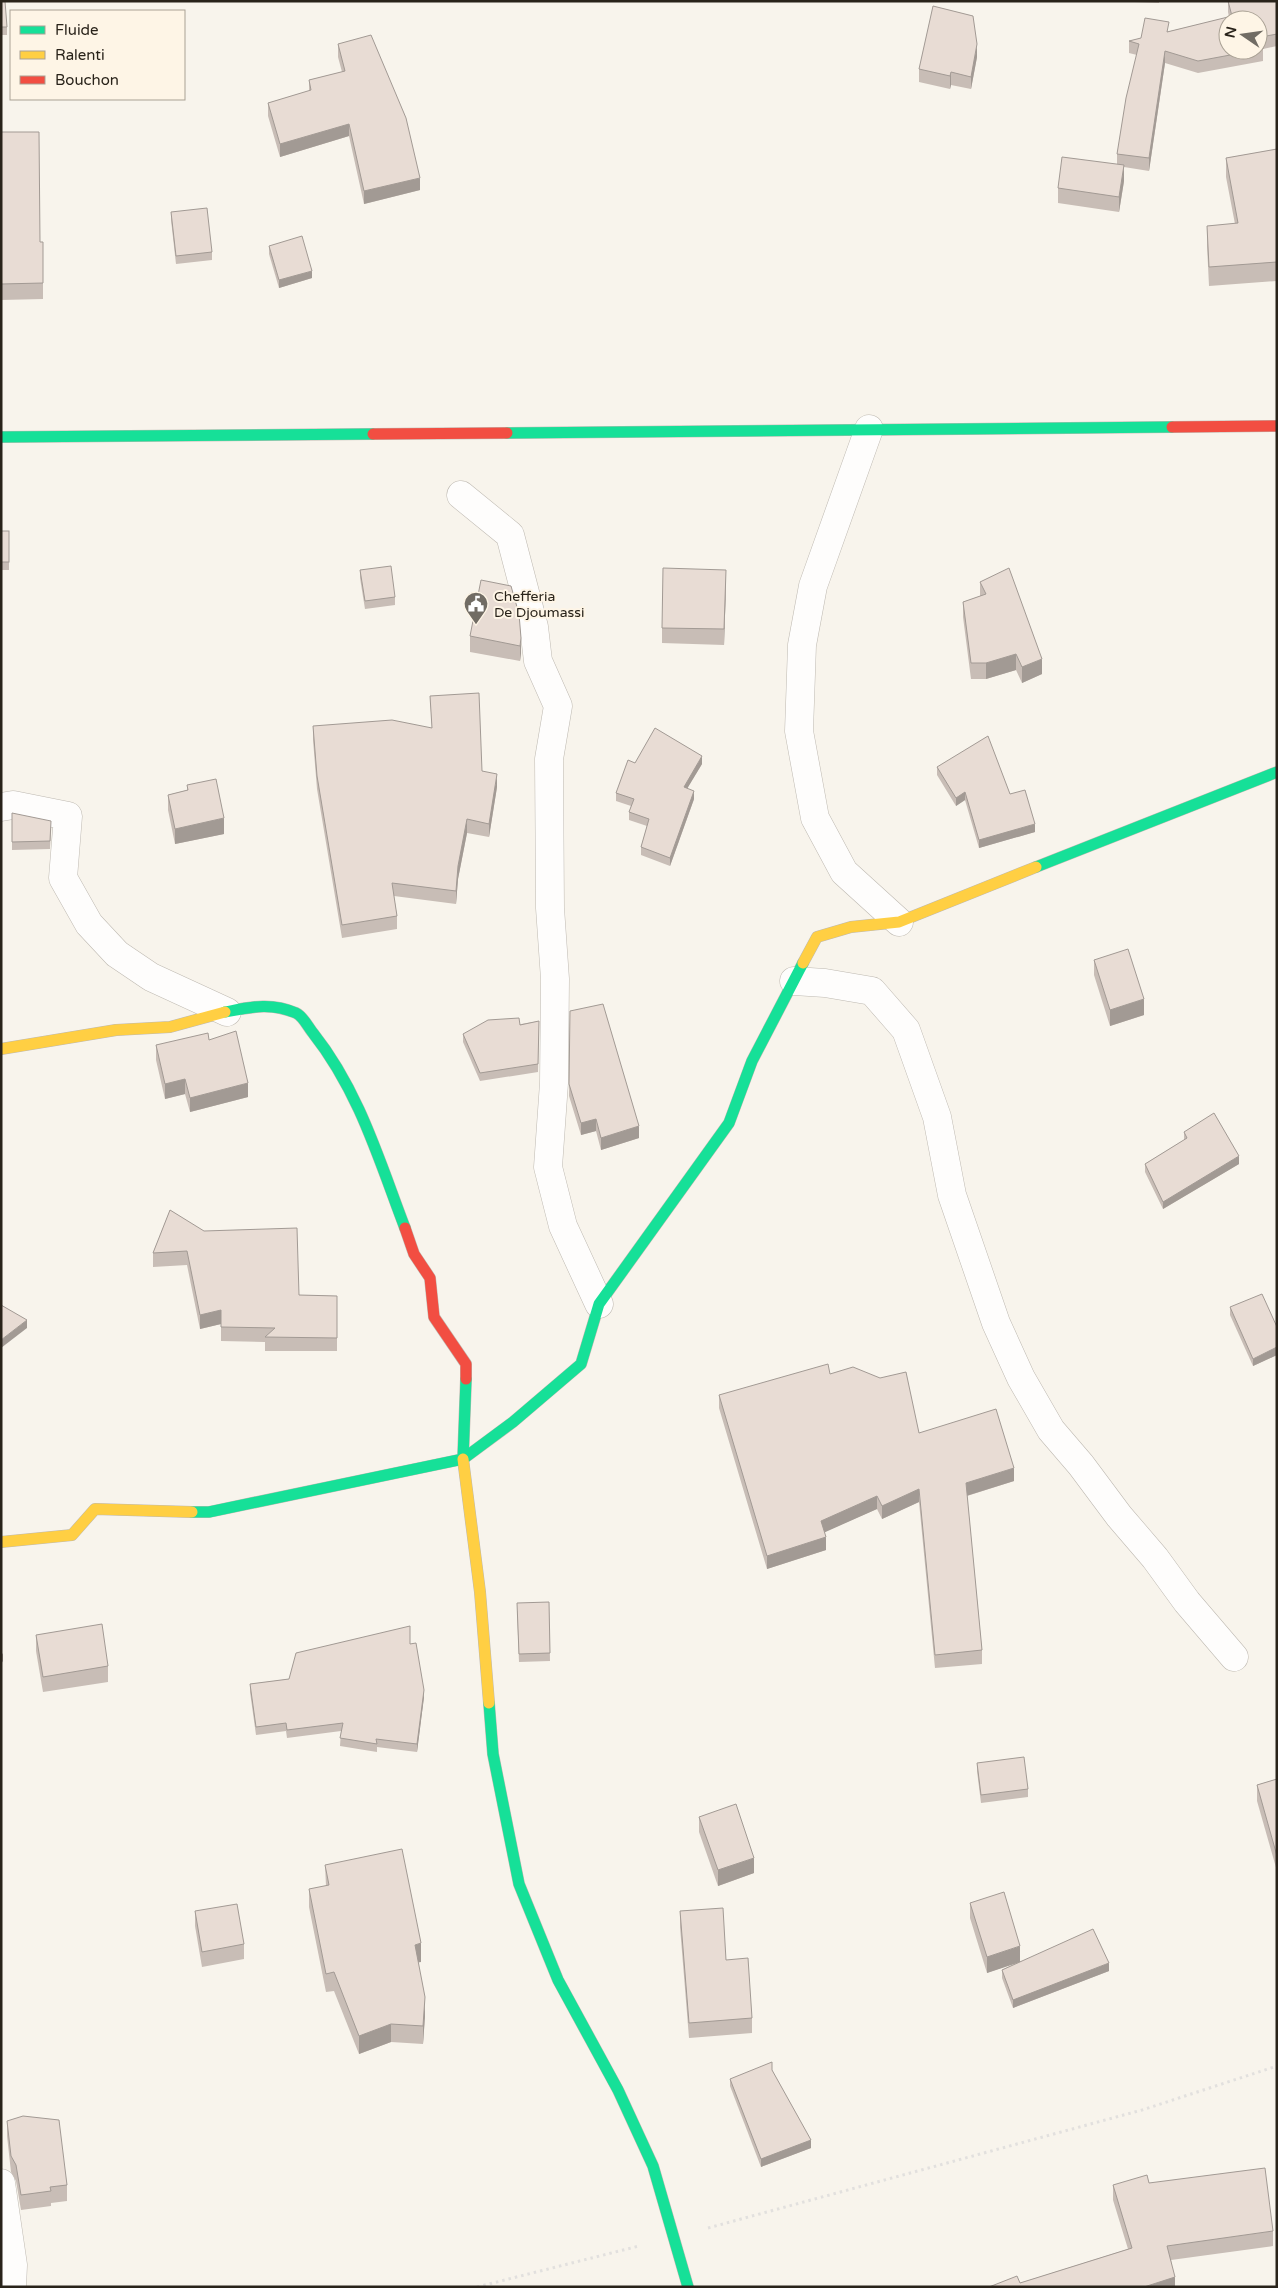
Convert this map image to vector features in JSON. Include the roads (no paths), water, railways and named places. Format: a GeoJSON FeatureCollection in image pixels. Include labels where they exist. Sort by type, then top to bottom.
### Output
{"type":"FeatureCollection","features":[{"type":"Feature","properties":{"kind":"street"},"geometry":{"type":"LineString","coordinates":[[1,437],[1277,426]]}},
{"type":"Feature","properties":{"kind":"street"},"geometry":{"type":"LineString","coordinates":[[869,429],[813,586],[802,645],[799,731],[815,818],[844,872],[899,922]]}},
{"type":"Feature","properties":{"kind":"street"},"geometry":{"type":"LineString","coordinates":[[461,495],[510,535],[534,627],[538,661],[558,706],[550,759],[550,908],[555,979],[554,1083],[548,1167],[563,1226],[599,1304]]}},
{"type":"Feature","properties":{"kind":"street"},"geometry":{"type":"LineString","coordinates":[[1,1542],[72,1535],[95,1509],[208,1512],[463,1459],[513,1422],[580,1364],[599,1304],[729,1123],[752,1061],[817,937],[851,928],[899,922],[1150,820],[1277,772]]}},
{"type":"Feature","properties":{"kind":"street"},"geometry":{"type":"LineString","coordinates":[[1,807],[13,805],[68,816],[63,878],[89,924],[117,954],[151,977],[227,1012]]}},
{"type":"Feature","properties":{"kind":"street"},"geometry":{"type":"LineString","coordinates":[[794,981],[825,983],[872,991],[906,1030],[937,1117],[952,1195],[996,1323],[1021,1378],[1051,1430],[1081,1464],[1118,1516],[1155,1558],[1187,1602],[1234,1657]]}},
{"type":"Feature","properties":{"kind":"street"},"geometry":{"type":"LineString","coordinates":[[1,1049],[116,1030],[170,1027],[227,1012],[271,1005],[298,1014],[324,1047],[346,1082],[372,1140],[414,1254],[430,1278],[434,1317],[466,1364],[463,1459],[480,1592],[493,1754],[519,1884],[558,1980],[618,2090],[653,2166],[688,2287]]}},
{"type":"Feature","properties":{"kind":"street"},"geometry":{"type":"LineString","coordinates":[[1,2183],[14,2265],[12,2287]]}},
{"type":"Feature","properties":{"kind":"place","name":"Chefferia De Djoumassi"},"geometry":{"type":"Point","coordinates":[476,625]}}]}
